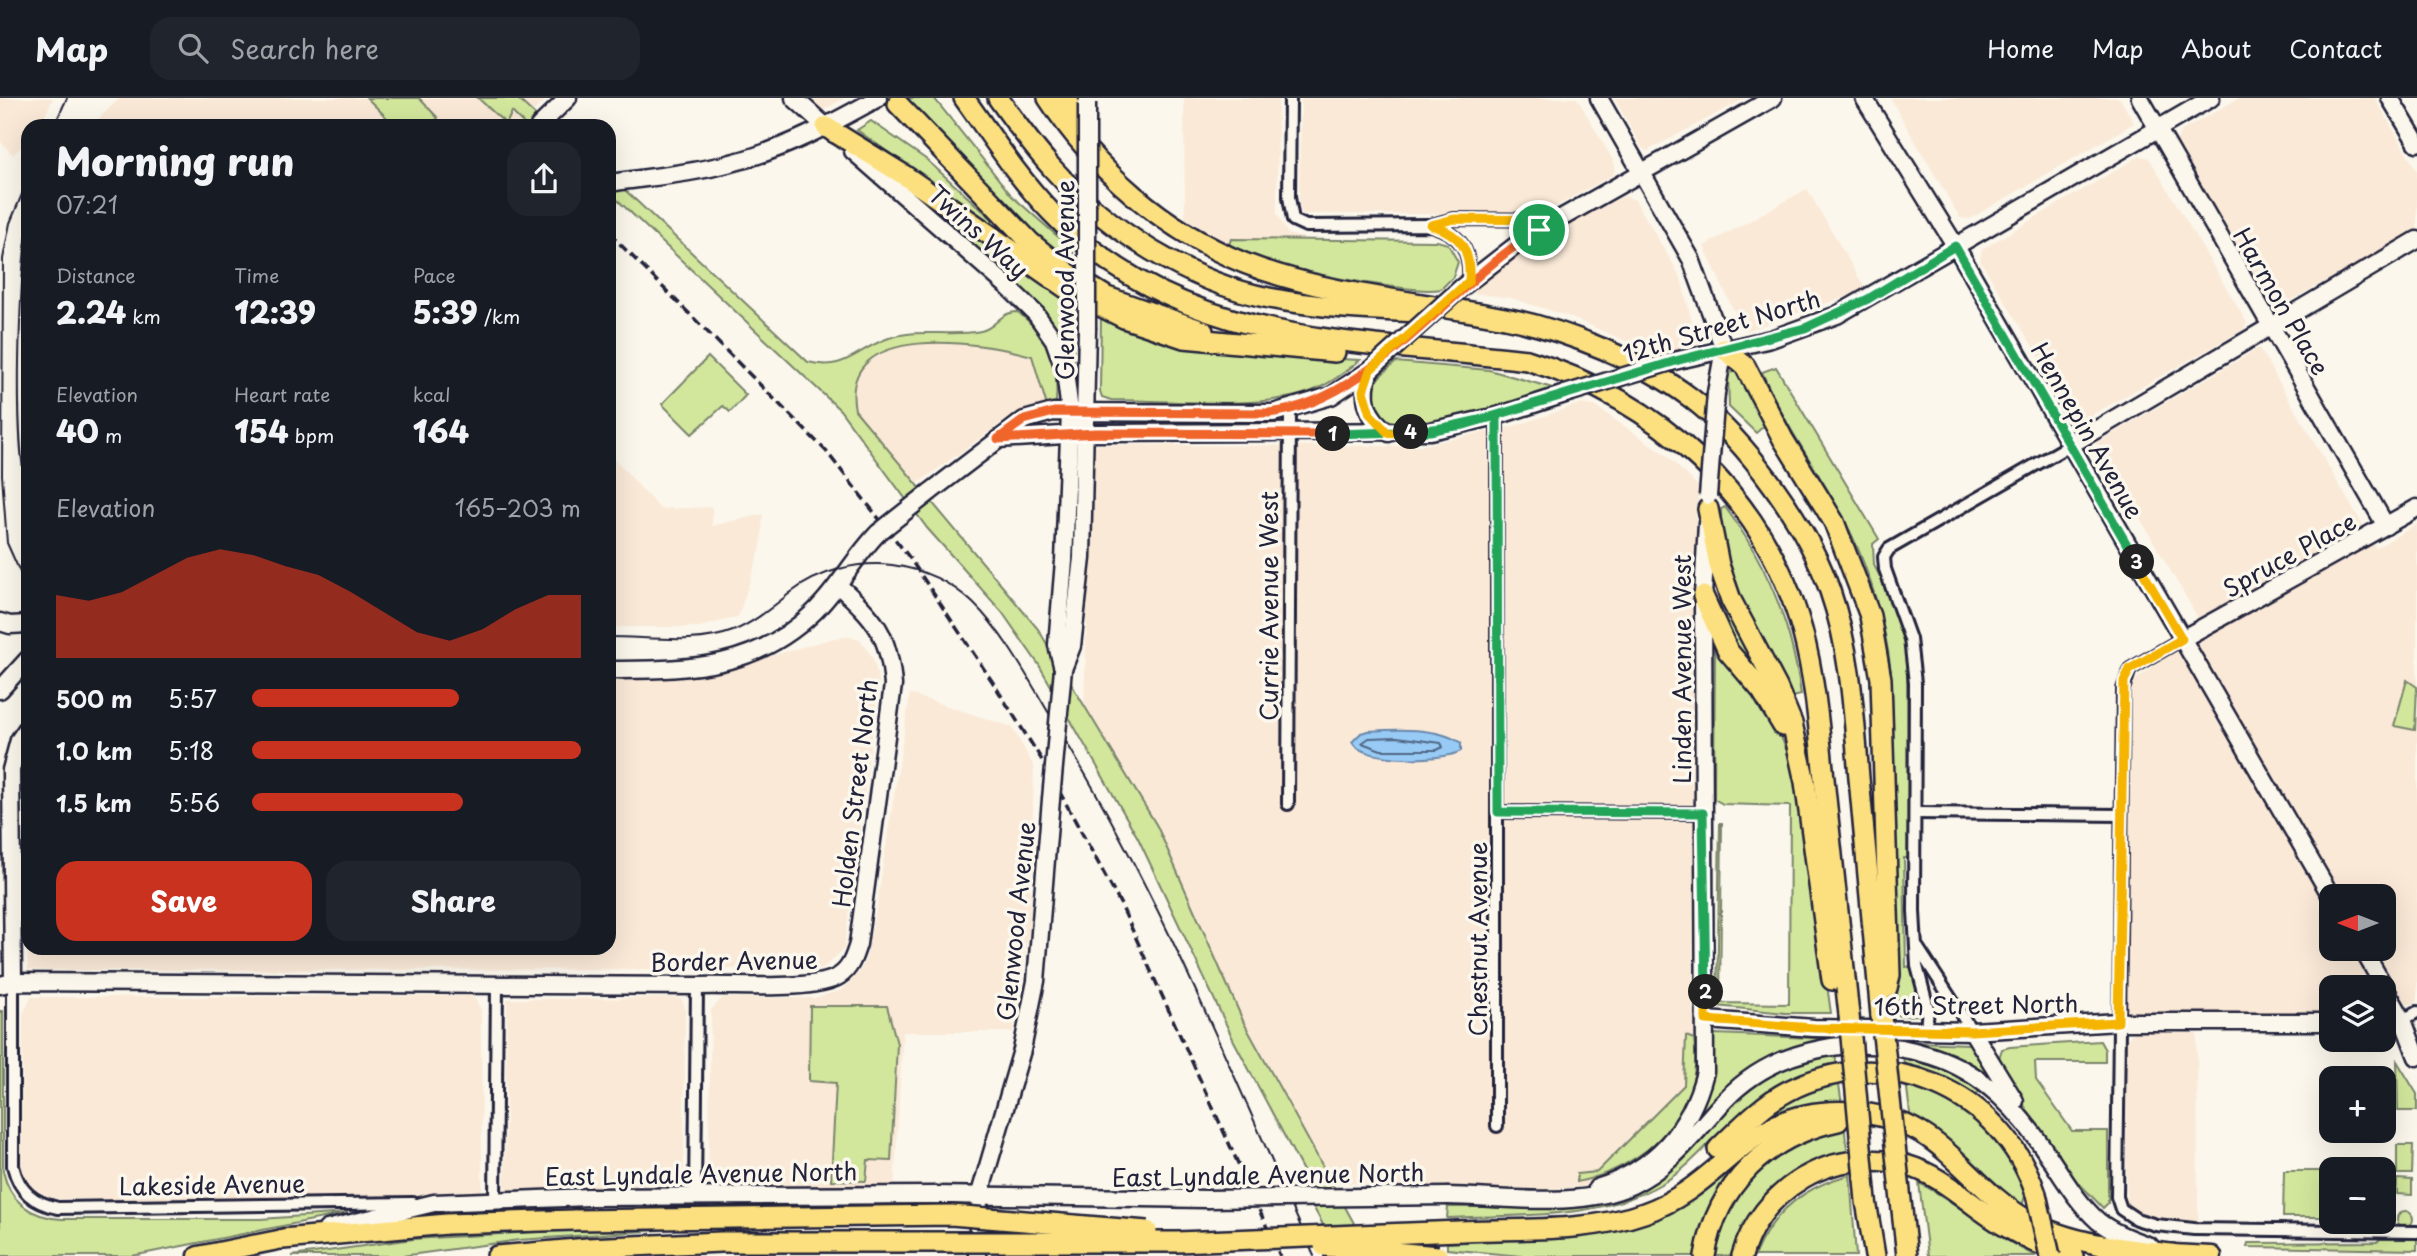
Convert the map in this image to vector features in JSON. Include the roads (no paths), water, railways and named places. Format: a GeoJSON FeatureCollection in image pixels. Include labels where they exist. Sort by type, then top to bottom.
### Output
{"type":"FeatureCollection","features":[{"type":"Feature","properties":{"kind":"highway"},"geometry":{"type":"LineString","coordinates":[[949,98],[1004,168],[1091,249],[1137,280],[1214,315],[1242,324],[1299,335],[1527,360],[1580,378],[1631,404],[1701,458],[1759,532],[1792,600],[1809,656],[1842,1015]]}},
{"type":"Feature","properties":{"kind":"highway"},"geometry":{"type":"LineString","coordinates":[[964,98],[1052,213]]}},
{"type":"Feature","properties":{"kind":"highway"},"geometry":{"type":"LineString","coordinates":[[998,98],[1048,164],[1072,189],[1138,241],[1204,276],[1267,298],[1304,304],[1469,313],[1510,319]]}},
{"type":"Feature","properties":{"kind":"highway"},"geometry":{"type":"LineString","coordinates":[[1048,98],[1087,150],[1139,201],[1205,244],[1279,275],[1342,290],[1510,319],[1596,347],[1658,377],[1690,397],[1719,423],[1755,465],[1813,552],[1829,588],[1845,645],[1907,1256]]}},
{"type":"Feature","properties":{"kind":"highway"},"geometry":{"type":"LineString","coordinates":[[1066,98],[1095,145],[1139,201]]}},
{"type":"Feature","properties":{"kind":"highway"},"geometry":{"type":"LineString","coordinates":[[898,104],[1030,242],[1068,273],[1107,297],[1200,331],[1268,347]]}},
{"type":"Feature","properties":{"kind":"highway"},"geometry":{"type":"LineString","coordinates":[[834,122],[904,175],[1091,303],[1124,318],[1184,338],[1268,347],[1355,354],[1442,350]]}},
{"type":"Feature","properties":{"kind":"highway"},"geometry":{"type":"LineString","coordinates":[[1724,349],[1745,366],[1783,439],[1834,522],[1857,574],[1872,626],[1881,679],[1890,975],[1881,1014]]}},
{"type":"Feature","properties":{"kind":"highway"},"geometry":{"type":"LineString","coordinates":[[1708,502],[1727,589],[1788,711],[1805,782],[1842,1015],[1875,1256]]}},
{"type":"Feature","properties":{"kind":"highway"},"geometry":{"type":"LineString","coordinates":[[1703,596],[1728,652],[1762,691],[1780,719],[1805,782]]}},
{"type":"Feature","properties":{"kind":"highway"},"geometry":{"type":"LineString","coordinates":[[1611,1220],[1676,1186],[1779,1096],[1811,1081],[1863,1070],[1909,1075],[1934,1083],[1966,1100],[2003,1132],[2023,1164],[2036,1194],[2050,1256]]}},
{"type":"Feature","properties":{"kind":"highway"},"geometry":{"type":"LineString","coordinates":[[497,1256],[721,1241],[1151,1242],[1581,1225],[1642,1214],[1661,1206],[1688,1189],[1746,1141],[1794,1117],[1839,1111],[1881,1116],[1917,1130],[1945,1148],[1995,1197],[2044,1228],[2083,1241],[2172,1254]]}},
{"type":"Feature","properties":{"kind":"highway"},"geometry":{"type":"LineString","coordinates":[[1706,1251],[1718,1212],[1730,1191],[1754,1162],[1773,1146],[1818,1125],[1881,1116]]}},
{"type":"Feature","properties":{"kind":"highway"},"geometry":{"type":"LineString","coordinates":[[1742,1254],[1765,1211],[1795,1183],[1835,1165],[1879,1159],[1919,1169],[1937,1178],[2004,1226],[2073,1256]]}},
{"type":"Feature","properties":{"kind":"highway"},"geometry":{"type":"LineString","coordinates":[[1866,1201],[1867,1256]]}},
{"type":"Feature","properties":{"kind":"highway"},"geometry":{"type":"LineString","coordinates":[[284,1239],[471,1222],[951,1215],[1438,1256]]}},
{"type":"Feature","properties":{"kind":"main road","name":"East Lyndale Avenue North"},"geometry":{"type":"LineString","coordinates":[[198,1256],[284,1239]]}},
{"type":"Feature","properties":{"kind":"main road","name":"East Lyndale Avenue North"},"geometry":{"type":"LineString","coordinates":[[2172,1254],[2212,1256]]}},
{"type":"Feature","properties":{"kind":"street"},"geometry":{"type":"LineString","coordinates":[[546,119],[568,98]]}},
{"type":"Feature","properties":{"kind":"street","name":"Twins Way"},"geometry":{"type":"LineString","coordinates":[[794,98],[834,122],[1036,314],[1054,340],[1078,412],[1069,434]]}},
{"type":"Feature","properties":{"kind":"street"},"geometry":{"type":"LineString","coordinates":[[616,182],[730,164],[774,150],[878,98]]}},
{"type":"Feature","properties":{"kind":"street"},"geometry":{"type":"LineString","coordinates":[[1290,98],[1289,206],[1293,220],[1306,226],[1431,225],[1454,219],[1557,220]]}},
{"type":"Feature","properties":{"kind":"street"},"geometry":{"type":"LineString","coordinates":[[1599,98],[1696,267],[1724,349]]}},
{"type":"Feature","properties":{"kind":"street"},"geometry":{"type":"LineString","coordinates":[[616,670],[703,667],[740,659],[800,624],[838,585],[856,556],[878,533],[1024,420],[1054,412],[1268,413],[1290,410],[1331,396],[1370,370],[1465,284],[1511,248],[1773,98]]}},
{"type":"Feature","properties":{"kind":"street","name":"Hennepin Avenue"},"geometry":{"type":"LineString","coordinates":[[1864,98],[1955,246],[2324,884]]}},
{"type":"Feature","properties":{"kind":"street","name":"Harmon Place"},"geometry":{"type":"LineString","coordinates":[[2140,98],[2386,526]]}},
{"type":"Feature","properties":{"kind":"street","name":"12th Street North"},"geometry":{"type":"LineString","coordinates":[[998,439],[1069,434],[1388,433],[1430,431],[1497,416],[1674,362],[1794,331],[1837,315],[2211,98]]}},
{"type":"Feature","properties":{"kind":"street"},"geometry":{"type":"LineString","coordinates":[[2390,98],[2417,143]]}},
{"type":"Feature","properties":{"kind":"street","name":"Glenwood Avenue"},"geometry":{"type":"LineString","coordinates":[[978,1256],[978,1197],[1018,1064],[1032,1004],[1043,929],[1063,670],[1072,646],[1082,558],[1086,434],[1078,412],[1087,329],[1087,100]]}},
{"type":"Feature","properties":{"kind":"street"},"geometry":{"type":"LineString","coordinates":[[1431,225],[1448,231],[1462,242],[1469,258],[1465,284]]}},
{"type":"Feature","properties":{"kind":"street"},"geometry":{"type":"LineString","coordinates":[[1926,1030],[1928,1008],[1917,967],[1914,911],[1915,683],[1910,639],[1885,569],[1884,557],[1889,549],[2417,240]]}},
{"type":"Feature","properties":{"kind":"street","name":"Linden Avenue West"},"geometry":{"type":"LineString","coordinates":[[1554,1198],[1606,1185],[1650,1159],[1672,1142],[1688,1120],[1702,1084],[1707,1058],[1703,596],[1716,393],[1724,349]]}},
{"type":"Feature","properties":{"kind":"street"},"geometry":{"type":"LineString","coordinates":[[1370,370],[1364,399],[1376,422],[1388,433]]}},
{"type":"Feature","properties":{"kind":"street","name":"Currie Avenue West"},"geometry":{"type":"LineString","coordinates":[[1288,803],[1290,410]]}},
{"type":"Feature","properties":{"kind":"street","name":"Chestnut Avenue"},"geometry":{"type":"LineString","coordinates":[[1497,416],[1497,1126]]}},
{"type":"Feature","properties":{"kind":"street","name":"Glenwood Avenue"},"geometry":{"type":"LineString","coordinates":[[1063,670],[1057,645],[1069,434]]}},
{"type":"Feature","properties":{"kind":"street","name":"Spruce Place"},"geometry":{"type":"LineString","coordinates":[[2182,639],[2417,508]]}},
{"type":"Feature","properties":{"kind":"street","name":"Holden Street North"},"geometry":{"type":"LineString","coordinates":[[838,585],[877,625],[888,653],[893,685],[861,929],[855,956],[838,977]]}},
{"type":"Feature","properties":{"kind":"street"},"geometry":{"type":"LineString","coordinates":[[0,622],[21,624]]}},
{"type":"Feature","properties":{"kind":"street"},"geometry":{"type":"LineString","coordinates":[[2182,639],[2137,665],[2126,675],[2123,689],[2117,1197],[2121,1209],[2136,1219],[2156,1225],[2232,1231],[2417,1232]]}},
{"type":"Feature","properties":{"kind":"street"},"geometry":{"type":"LineString","coordinates":[[0,690],[21,667]]}},
{"type":"Feature","properties":{"kind":"street"},"geometry":{"type":"LineString","coordinates":[[6,984],[11,770],[21,737]]}},
{"type":"Feature","properties":{"kind":"street"},"geometry":{"type":"LineString","coordinates":[[1498,812],[1703,813]]}},
{"type":"Feature","properties":{"kind":"street"},"geometry":{"type":"LineString","coordinates":[[1915,813],[2121,815]]}},
{"type":"Feature","properties":{"kind":"street"},"geometry":{"type":"LineString","coordinates":[[1918,948],[2036,1137]]}},
{"type":"Feature","properties":{"kind":"street"},"geometry":{"type":"LineString","coordinates":[[2370,961],[2412,1026],[2417,1058]]}},
{"type":"Feature","properties":{"kind":"street","name":"Border Avenue"},"geometry":{"type":"LineString","coordinates":[[6,984],[697,986],[810,985],[838,977]]}},
{"type":"Feature","properties":{"kind":"street","name":"Lakeside Avenue"},"geometry":{"type":"LineString","coordinates":[[6,984],[13,1166],[23,1191],[45,1205],[58,1208],[434,1203]]}},
{"type":"Feature","properties":{"kind":"street"},"geometry":{"type":"LineString","coordinates":[[495,1202],[497,985]]}},
{"type":"Feature","properties":{"kind":"street"},"geometry":{"type":"LineString","coordinates":[[695,1197],[697,986]]}},
{"type":"Feature","properties":{"kind":"street","name":"16th Street North"},"geometry":{"type":"LineString","coordinates":[[1706,1020],[1972,1031],[2118,1022],[2319,1022]]}},
{"type":"Feature","properties":{"kind":"street","name":"East Lyndale Avenue North"},"geometry":{"type":"LineString","coordinates":[[284,1239],[434,1203],[695,1197],[1043,1199],[1448,1196],[1554,1198],[1577,1201],[1611,1194],[1633,1185],[1679,1153],[1724,1101],[1754,1075],[1792,1056],[1833,1047],[1860,1045],[1904,1049],[1962,1068],[2007,1102],[2036,1137],[2078,1199],[2100,1222],[2126,1237],[2172,1254]]}},
{"type":"Feature","properties":{"kind":"water"},"geometry":{"type":"Polygon","coordinates":[[[1404,730],[1441,734],[1461,743],[1461,751],[1438,757],[1386,757],[1359,749],[1352,742],[1361,733],[1404,730]]]}},
{"type":"Feature","properties":{"kind":"tram line"},"geometry":{"type":"LineString","coordinates":[[57,119],[67,98]]}},
{"type":"Feature","properties":{"kind":"tram line"},"geometry":{"type":"LineString","coordinates":[[21,197],[10,223],[3,259],[2,475],[7,543],[21,574]]}},
{"type":"Feature","properties":{"kind":"tram line"},"geometry":{"type":"LineString","coordinates":[[21,308],[21,450]]}},
{"type":"Feature","properties":{"kind":"tram line"},"geometry":{"type":"LineString","coordinates":[[616,637],[688,639],[733,631],[763,614],[801,585],[826,573],[852,566],[892,565],[925,573],[946,583],[973,603],[998,631],[1019,664],[1131,857],[1195,988],[1314,1256]]}},
{"type":"Feature","properties":{"kind":"railway"},"geometry":{"type":"LineString","coordinates":[[616,240],[826,451],[909,557],[992,681],[1045,765],[1121,905],[1280,1256]]}}]}
